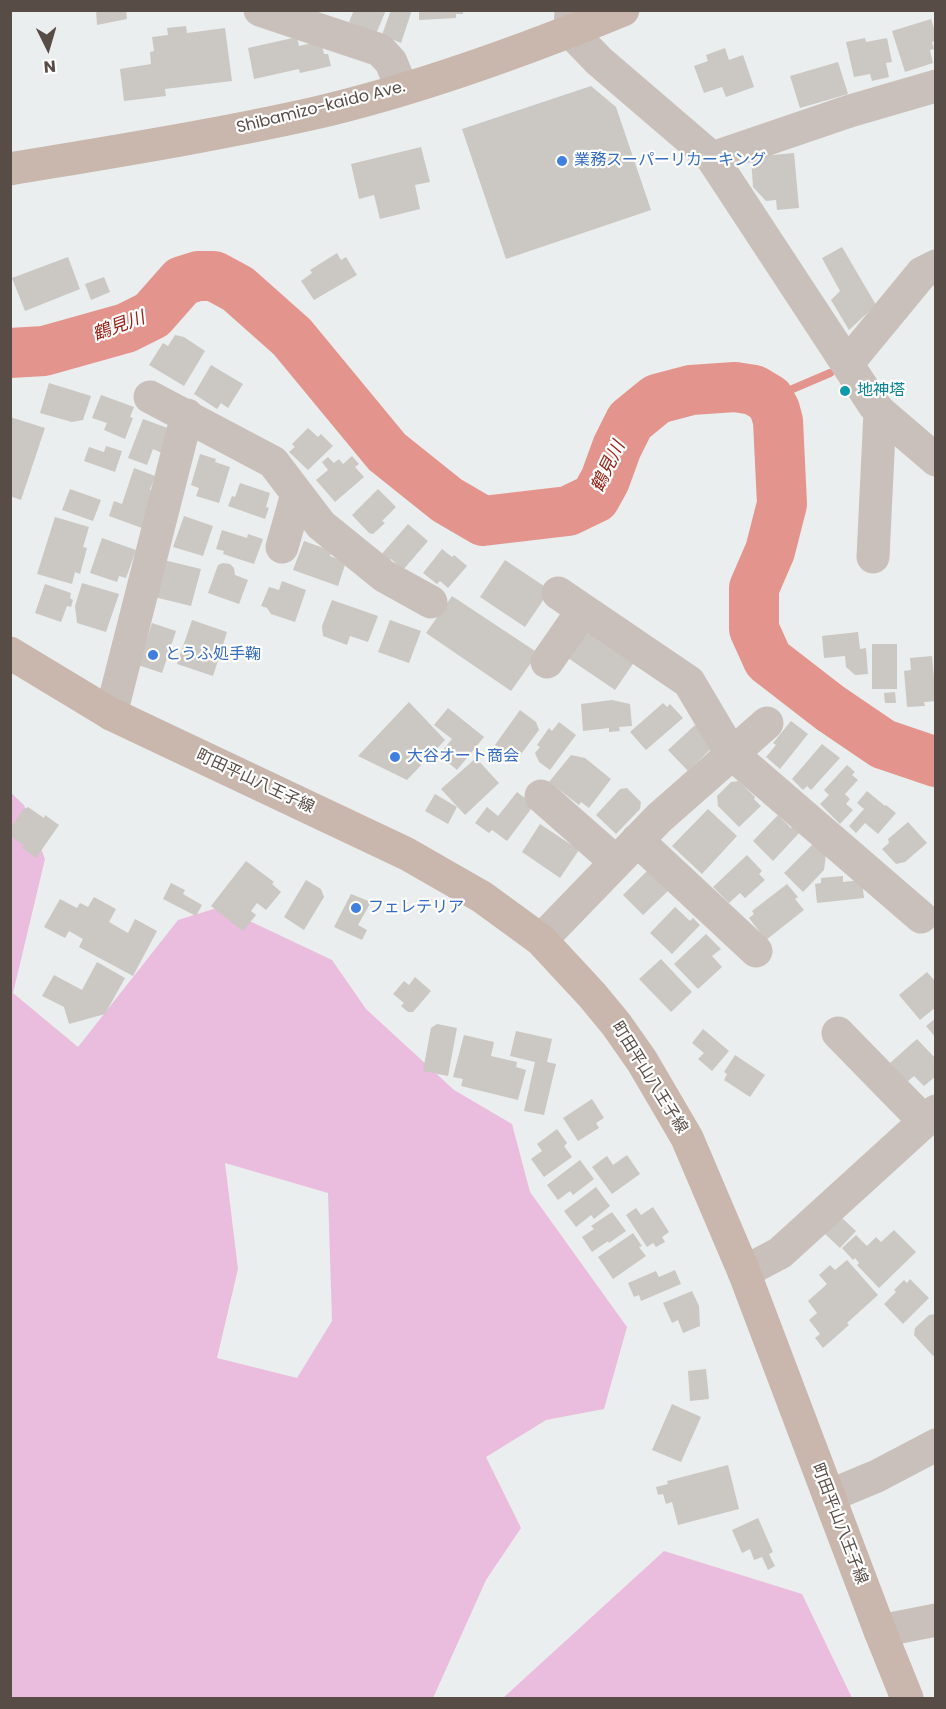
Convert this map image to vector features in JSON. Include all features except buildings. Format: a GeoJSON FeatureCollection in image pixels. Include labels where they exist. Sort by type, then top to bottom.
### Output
{"type":"FeatureCollection","features":[{"type":"Feature","properties":{"kind":"main road","name":"Shibamizo-kaido Ave."},"geometry":{"type":"LineString","coordinates":[[10,169],[230,131],[313,113],[402,89],[570,21],[623,10]]}},
{"type":"Feature","properties":{"kind":"main road","name":"町田平山八王子線"},"geometry":{"type":"LineString","coordinates":[[10,653],[111,714],[407,854],[482,897],[541,940],[616,1024],[664,1096],[687,1138],[744,1272],[907,1698]]}},
{"type":"Feature","properties":{"kind":"street"},"geometry":{"type":"LineString","coordinates":[[260,10],[380,50],[391,62],[402,89]]}},
{"type":"Feature","properties":{"kind":"street"},"geometry":{"type":"LineString","coordinates":[[570,21],[599,61],[712,158],[880,412],[936,460]]}},
{"type":"Feature","properties":{"kind":"street"},"geometry":{"type":"LineString","coordinates":[[712,158],[850,111],[936,86]]}},
{"type":"Feature","properties":{"kind":"street"},"geometry":{"type":"LineString","coordinates":[[848,364],[922,273],[936,266]]}},
{"type":"Feature","properties":{"kind":"street"},"geometry":{"type":"LineString","coordinates":[[150,397],[273,462],[321,525],[384,576],[431,602]]}},
{"type":"Feature","properties":{"kind":"street"},"geometry":{"type":"LineString","coordinates":[[873,557],[880,412]]}},
{"type":"Feature","properties":{"kind":"street"},"geometry":{"type":"LineString","coordinates":[[111,714],[187,415]]}},
{"type":"Feature","properties":{"kind":"street"},"geometry":{"type":"LineString","coordinates":[[282,547],[297,494]]}},
{"type":"Feature","properties":{"kind":"street"},"geometry":{"type":"LineString","coordinates":[[547,662],[571,602],[689,682],[731,753],[921,917]]}},
{"type":"Feature","properties":{"kind":"street"},"geometry":{"type":"LineString","coordinates":[[541,940],[659,818],[767,723]]}},
{"type":"Feature","properties":{"kind":"street"},"geometry":{"type":"LineString","coordinates":[[541,796],[627,851],[756,951]]}},
{"type":"Feature","properties":{"kind":"street"},"geometry":{"type":"LineString","coordinates":[[744,1272],[780,1253],[930,1116],[838,1033]]}},
{"type":"Feature","properties":{"kind":"street"},"geometry":{"type":"LineString","coordinates":[[829,1496],[877,1476],[936,1445]]}},
{"type":"Feature","properties":{"kind":"street"},"geometry":{"type":"LineString","coordinates":[[880,1631],[936,1620]]}},
{"type":"Feature","properties":{"kind":"shaded area"},"geometry":{"type":"Polygon","coordinates":[[[10,792],[24,805],[45,859],[13,993],[78,1047],[178,920],[220,907],[332,960],[366,1009],[454,1090],[512,1124],[530,1192],[627,1327],[604,1409],[546,1420],[486,1457],[521,1528],[486,1580],[433,1698],[11,1698],[10,792]],[[225,1163],[238,1269],[217,1358],[297,1378],[332,1321],[328,1193],[225,1163]]]}},
{"type":"Feature","properties":{"kind":"shaded area"},"geometry":{"type":"Polygon","coordinates":[[[664,1551],[802,1594],[852,1698],[503,1698],[664,1551]]]}},
{"type":"Feature","properties":{"kind":"waterway","name":"鶴見川"},"geometry":{"type":"LineString","coordinates":[[10,353],[44,351],[126,328],[152,315],[182,281],[198,276],[214,276],[238,289],[292,337],[387,452],[447,500],[483,521],[568,511],[595,498],[630,421],[657,399],[691,390],[735,387],[754,390],[769,399],[778,421],[782,504],[770,551],[754,588],[754,629],[768,660],[830,708],[883,744],[936,762]]}},
{"type":"Feature","properties":{"kind":"waterway"},"geometry":{"type":"LineString","coordinates":[[769,399],[830,373]]}},
{"type":"Feature","properties":{"kind":"place","name":"業務スーパーリカーキング"},"geometry":{"type":"Point","coordinates":[562,161]}},
{"type":"Feature","properties":{"kind":"place","name":"地神塔"},"geometry":{"type":"Point","coordinates":[845,391]}},
{"type":"Feature","properties":{"kind":"place","name":"とうふ処手鞠"},"geometry":{"type":"Point","coordinates":[153,655]}},
{"type":"Feature","properties":{"kind":"place","name":"大谷オート商会"},"geometry":{"type":"Point","coordinates":[395,757]}},
{"type":"Feature","properties":{"kind":"place","name":"フェレテリア"},"geometry":{"type":"Point","coordinates":[356,908]}}]}
